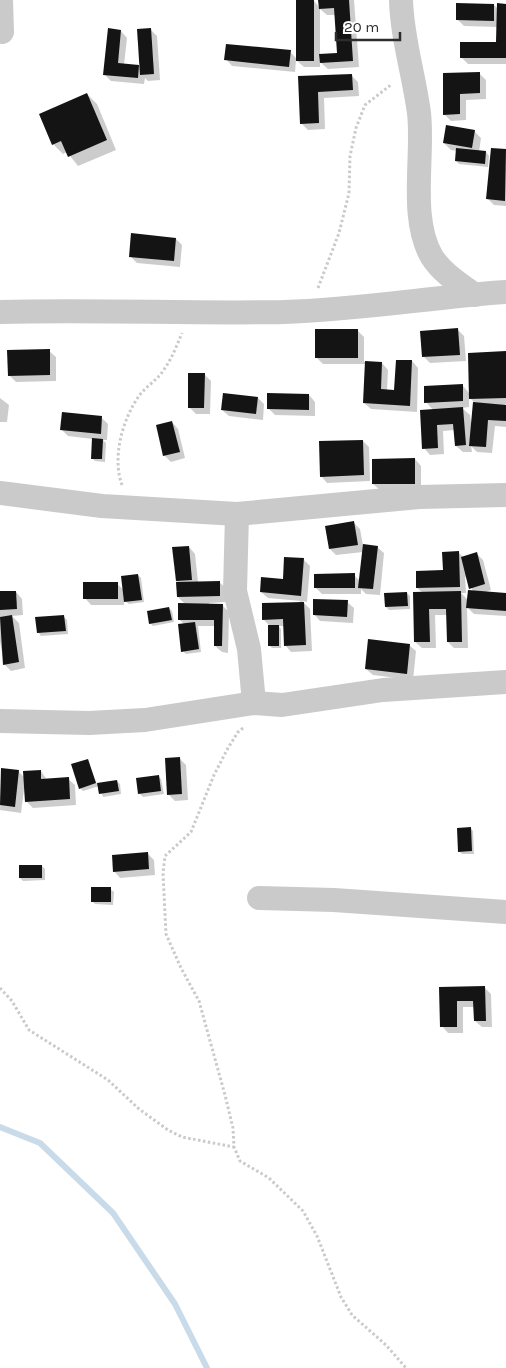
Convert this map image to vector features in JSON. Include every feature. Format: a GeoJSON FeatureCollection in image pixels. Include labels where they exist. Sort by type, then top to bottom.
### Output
{"type":"FeatureCollection","features":[{"type":"Feature","properties":{"kind":"street"},"geometry":{"type":"LineString","coordinates":[[1,0],[2,32]]}},
{"type":"Feature","properties":{"kind":"street"},"geometry":{"type":"LineString","coordinates":[[401,0],[419,115],[420,209],[423,233],[432,256],[442,269],[475,295]]}},
{"type":"Feature","properties":{"kind":"street"},"geometry":{"type":"LineString","coordinates":[[0,312],[96,310],[191,313],[312,310],[506,292]]}},
{"type":"Feature","properties":{"kind":"street"},"geometry":{"type":"LineString","coordinates":[[0,510],[11,494],[102,506],[237,514],[419,497],[506,495]]}},
{"type":"Feature","properties":{"kind":"street"},"geometry":{"type":"LineString","coordinates":[[237,514],[235,591],[249,649],[254,703]]}},
{"type":"Feature","properties":{"kind":"street"},"geometry":{"type":"LineString","coordinates":[[0,721],[90,723],[145,720],[254,703],[282,705],[383,690],[506,682]]}},
{"type":"Feature","properties":{"kind":"street"},"geometry":{"type":"LineString","coordinates":[[258,898],[334,900],[506,912]]}},
{"type":"Feature","properties":{"kind":"path"},"geometry":{"type":"LineString","coordinates":[[312,310],[322,275],[339,233],[349,193],[350,156],[356,128],[365,106],[391,85],[413,73]]}},
{"type":"Feature","properties":{"kind":"path"},"geometry":{"type":"LineString","coordinates":[[130,507],[117,466],[119,448],[130,414],[139,395],[152,385],[165,368],[191,313]]}},
{"type":"Feature","properties":{"kind":"path"},"geometry":{"type":"LineString","coordinates":[[245,726],[238,732],[228,748],[204,795],[191,832],[165,856],[163,873],[166,934],[181,968],[199,1001],[233,1128],[234,1147],[240,1162],[269,1178],[303,1211],[317,1236],[341,1297],[352,1315],[386,1345],[406,1368]]}},
{"type":"Feature","properties":{"kind":"path"},"geometry":{"type":"LineString","coordinates":[[0,988],[12,1001],[29,1030],[108,1080],[139,1109],[168,1130],[182,1136],[234,1147]]}},
{"type":"Feature","properties":{"kind":"building"},"geometry":{"type":"Polygon","coordinates":[[[296,0],[314,0],[314,61],[296,61],[296,0]]]}},
{"type":"Feature","properties":{"kind":"building"},"geometry":{"type":"Polygon","coordinates":[[[318,0],[349,0],[353,61],[320,63],[319,54],[337,53],[334,8],[319,9],[318,0]]]}},
{"type":"Feature","properties":{"kind":"building"},"geometry":{"type":"Polygon","coordinates":[[[456,3],[494,4],[494,21],[456,20],[456,3]]]}},
{"type":"Feature","properties":{"kind":"building"},"geometry":{"type":"Polygon","coordinates":[[[497,3],[506,4],[506,58],[460,58],[460,42],[496,42],[497,3]]]}},
{"type":"Feature","properties":{"kind":"building"},"geometry":{"type":"Polygon","coordinates":[[[108,28],[121,30],[118,63],[139,65],[138,78],[103,75],[108,28]]]}},
{"type":"Feature","properties":{"kind":"building"},"geometry":{"type":"Polygon","coordinates":[[[151,28],[154,74],[140,75],[137,29],[151,28]]]}},
{"type":"Feature","properties":{"kind":"building"},"geometry":{"type":"Polygon","coordinates":[[[226,44],[291,50],[289,67],[224,60],[226,44]]]}},
{"type":"Feature","properties":{"kind":"building"},"geometry":{"type":"Polygon","coordinates":[[[480,72],[480,93],[460,94],[460,114],[443,115],[443,73],[480,72]]]}},
{"type":"Feature","properties":{"kind":"building"},"geometry":{"type":"Polygon","coordinates":[[[352,74],[353,90],[318,92],[319,123],[300,124],[298,76],[352,74]]]}},
{"type":"Feature","properties":{"kind":"building"},"geometry":{"type":"Polygon","coordinates":[[[87,93],[107,140],[68,157],[61,141],[52,145],[39,114],[87,93]]]}},
{"type":"Feature","properties":{"kind":"building"},"geometry":{"type":"Polygon","coordinates":[[[446,125],[475,130],[472,148],[443,143],[446,125]]]}},
{"type":"Feature","properties":{"kind":"building"},"geometry":{"type":"Polygon","coordinates":[[[456,148],[486,151],[485,164],[455,161],[456,148]]]}},
{"type":"Feature","properties":{"kind":"building"},"geometry":{"type":"Polygon","coordinates":[[[491,148],[506,149],[505,201],[486,199],[491,148]]]}},
{"type":"Feature","properties":{"kind":"building"},"geometry":{"type":"Polygon","coordinates":[[[131,233],[176,238],[174,261],[129,257],[131,233]]]}},
{"type":"Feature","properties":{"kind":"building"},"geometry":{"type":"Polygon","coordinates":[[[458,328],[460,355],[422,357],[420,331],[458,328]]]}},
{"type":"Feature","properties":{"kind":"building"},"geometry":{"type":"Polygon","coordinates":[[[315,329],[358,329],[358,358],[315,358],[315,329]]]}},
{"type":"Feature","properties":{"kind":"building"},"geometry":{"type":"Polygon","coordinates":[[[50,349],[50,375],[8,376],[7,350],[50,349]]]}},
{"type":"Feature","properties":{"kind":"building"},"geometry":{"type":"Polygon","coordinates":[[[506,351],[506,398],[469,399],[468,353],[506,351]]]}},
{"type":"Feature","properties":{"kind":"building"},"geometry":{"type":"Polygon","coordinates":[[[396,360],[412,360],[410,406],[363,403],[365,361],[382,362],[381,389],[394,390],[396,360]]]}},
{"type":"Feature","properties":{"kind":"building"},"geometry":{"type":"Polygon","coordinates":[[[188,373],[205,373],[204,408],[188,408],[188,373]]]}},
{"type":"Feature","properties":{"kind":"building"},"geometry":{"type":"Polygon","coordinates":[[[463,384],[463,401],[424,403],[424,386],[463,384]]]}},
{"type":"Feature","properties":{"kind":"building"},"geometry":{"type":"Polygon","coordinates":[[[223,393],[258,397],[256,414],[221,410],[223,393]]]}},
{"type":"Feature","properties":{"kind":"building"},"geometry":{"type":"Polygon","coordinates":[[[267,393],[309,394],[309,410],[267,409],[267,393]]]}},
{"type":"Feature","properties":{"kind":"building"},"geometry":{"type":"Polygon","coordinates":[[[473,402],[506,405],[506,421],[488,420],[486,447],[469,446],[473,402]]]}},
{"type":"Feature","properties":{"kind":"building"},"geometry":{"type":"Polygon","coordinates":[[[463,407],[466,445],[455,446],[453,424],[437,425],[438,448],[422,449],[420,410],[463,407]]]}},
{"type":"Feature","properties":{"kind":"building"},"geometry":{"type":"Polygon","coordinates":[[[62,412],[102,416],[101,434],[60,430],[62,412]]]}},
{"type":"Feature","properties":{"kind":"building"},"geometry":{"type":"Polygon","coordinates":[[[172,421],[180,452],[163,456],[156,425],[172,421]]]}},
{"type":"Feature","properties":{"kind":"building"},"geometry":{"type":"Polygon","coordinates":[[[92,438],[103,439],[102,459],[91,459],[92,438]]]}},
{"type":"Feature","properties":{"kind":"building"},"geometry":{"type":"Polygon","coordinates":[[[363,440],[364,475],[320,477],[319,441],[363,440]]]}},
{"type":"Feature","properties":{"kind":"building"},"geometry":{"type":"Polygon","coordinates":[[[415,458],[415,484],[372,484],[372,459],[415,458]]]}},
{"type":"Feature","properties":{"kind":"building"},"geometry":{"type":"Polygon","coordinates":[[[354,521],[358,545],[329,549],[325,526],[354,521]]]}},
{"type":"Feature","properties":{"kind":"building"},"geometry":{"type":"Polygon","coordinates":[[[363,544],[378,546],[373,589],[358,588],[363,544]]]}},
{"type":"Feature","properties":{"kind":"building"},"geometry":{"type":"Polygon","coordinates":[[[189,546],[192,580],[176,581],[172,547],[189,546]]]}},
{"type":"Feature","properties":{"kind":"building"},"geometry":{"type":"Polygon","coordinates":[[[459,551],[460,587],[416,588],[416,571],[443,570],[442,552],[459,551]]]}},
{"type":"Feature","properties":{"kind":"building"},"geometry":{"type":"Polygon","coordinates":[[[477,552],[485,584],[469,589],[461,557],[477,552]]]}},
{"type":"Feature","properties":{"kind":"building"},"geometry":{"type":"Polygon","coordinates":[[[284,557],[304,558],[301,596],[260,592],[261,577],[283,579],[284,557]]]}},
{"type":"Feature","properties":{"kind":"building"},"geometry":{"type":"Polygon","coordinates":[[[355,573],[355,588],[314,588],[314,574],[355,573]]]}},
{"type":"Feature","properties":{"kind":"building"},"geometry":{"type":"Polygon","coordinates":[[[138,574],[142,600],[124,602],[121,576],[138,574]]]}},
{"type":"Feature","properties":{"kind":"building"},"geometry":{"type":"Polygon","coordinates":[[[220,581],[220,596],[177,597],[176,582],[220,581]]]}},
{"type":"Feature","properties":{"kind":"building"},"geometry":{"type":"Polygon","coordinates":[[[83,582],[118,582],[118,599],[83,599],[83,582]]]}},
{"type":"Feature","properties":{"kind":"building"},"geometry":{"type":"Polygon","coordinates":[[[468,590],[506,593],[506,611],[466,608],[468,590]]]}},
{"type":"Feature","properties":{"kind":"building"},"geometry":{"type":"Polygon","coordinates":[[[0,591],[16,591],[17,609],[0,610],[0,591]]]}},
{"type":"Feature","properties":{"kind":"building"},"geometry":{"type":"Polygon","coordinates":[[[461,591],[462,642],[447,642],[446,609],[429,609],[430,642],[414,642],[413,592],[461,591]]]}},
{"type":"Feature","properties":{"kind":"building"},"geometry":{"type":"Polygon","coordinates":[[[407,592],[408,606],[385,607],[384,593],[407,592]]]}},
{"type":"Feature","properties":{"kind":"building"},"geometry":{"type":"Polygon","coordinates":[[[313,599],[348,600],[347,617],[313,615],[313,599]]]}},
{"type":"Feature","properties":{"kind":"building"},"geometry":{"type":"Polygon","coordinates":[[[304,602],[306,645],[284,646],[283,619],[262,620],[262,603],[304,602]]]}},
{"type":"Feature","properties":{"kind":"building"},"geometry":{"type":"Polygon","coordinates":[[[178,603],[223,604],[222,646],[214,646],[214,620],[178,620],[178,603]]]}},
{"type":"Feature","properties":{"kind":"building"},"geometry":{"type":"Polygon","coordinates":[[[169,607],[172,620],[149,624],[147,611],[169,607]]]}},
{"type":"Feature","properties":{"kind":"building"},"geometry":{"type":"Polygon","coordinates":[[[12,615],[19,662],[3,665],[0,617],[12,615]]]}},
{"type":"Feature","properties":{"kind":"building"},"geometry":{"type":"Polygon","coordinates":[[[64,615],[66,631],[37,633],[35,617],[64,615]]]}},
{"type":"Feature","properties":{"kind":"building"},"geometry":{"type":"Polygon","coordinates":[[[195,622],[199,649],[181,652],[178,624],[195,622]]]}},
{"type":"Feature","properties":{"kind":"building"},"geometry":{"type":"Polygon","coordinates":[[[268,625],[279,625],[279,646],[268,646],[268,625]]]}},
{"type":"Feature","properties":{"kind":"building"},"geometry":{"type":"Polygon","coordinates":[[[368,639],[410,644],[407,674],[365,669],[368,639]]]}},
{"type":"Feature","properties":{"kind":"building"},"geometry":{"type":"Polygon","coordinates":[[[180,757],[182,794],[167,795],[165,758],[180,757]]]}},
{"type":"Feature","properties":{"kind":"building"},"geometry":{"type":"Polygon","coordinates":[[[88,759],[96,783],[79,789],[71,764],[88,759]]]}},
{"type":"Feature","properties":{"kind":"building"},"geometry":{"type":"Polygon","coordinates":[[[1,768],[19,770],[15,807],[0,805],[1,768]]]}},
{"type":"Feature","properties":{"kind":"building"},"geometry":{"type":"Polygon","coordinates":[[[41,770],[41,779],[69,777],[70,799],[25,802],[23,771],[41,770]]]}},
{"type":"Feature","properties":{"kind":"building"},"geometry":{"type":"Polygon","coordinates":[[[159,775],[161,791],[138,794],[136,778],[159,775]]]}},
{"type":"Feature","properties":{"kind":"building"},"geometry":{"type":"Polygon","coordinates":[[[117,780],[119,791],[99,794],[97,783],[117,780]]]}},
{"type":"Feature","properties":{"kind":"building"},"geometry":{"type":"Polygon","coordinates":[[[471,827],[472,851],[458,852],[457,828],[471,827]]]}},
{"type":"Feature","properties":{"kind":"building"},"geometry":{"type":"Polygon","coordinates":[[[148,852],[149,869],[113,872],[112,855],[148,852]]]}},
{"type":"Feature","properties":{"kind":"building"},"geometry":{"type":"Polygon","coordinates":[[[19,865],[42,865],[42,878],[19,878],[19,865]]]}},
{"type":"Feature","properties":{"kind":"building"},"geometry":{"type":"Polygon","coordinates":[[[91,887],[111,887],[111,902],[91,902],[91,887]]]}},
{"type":"Feature","properties":{"kind":"building"},"geometry":{"type":"Polygon","coordinates":[[[485,986],[486,1021],[474,1021],[473,1001],[457,1001],[457,1027],[440,1027],[439,987],[485,986]]]}},
{"type":"Feature","properties":{"kind":"waterway"},"geometry":{"type":"LineString","coordinates":[[0,1127],[40,1143],[113,1213],[175,1304],[207,1368]]}}]}
